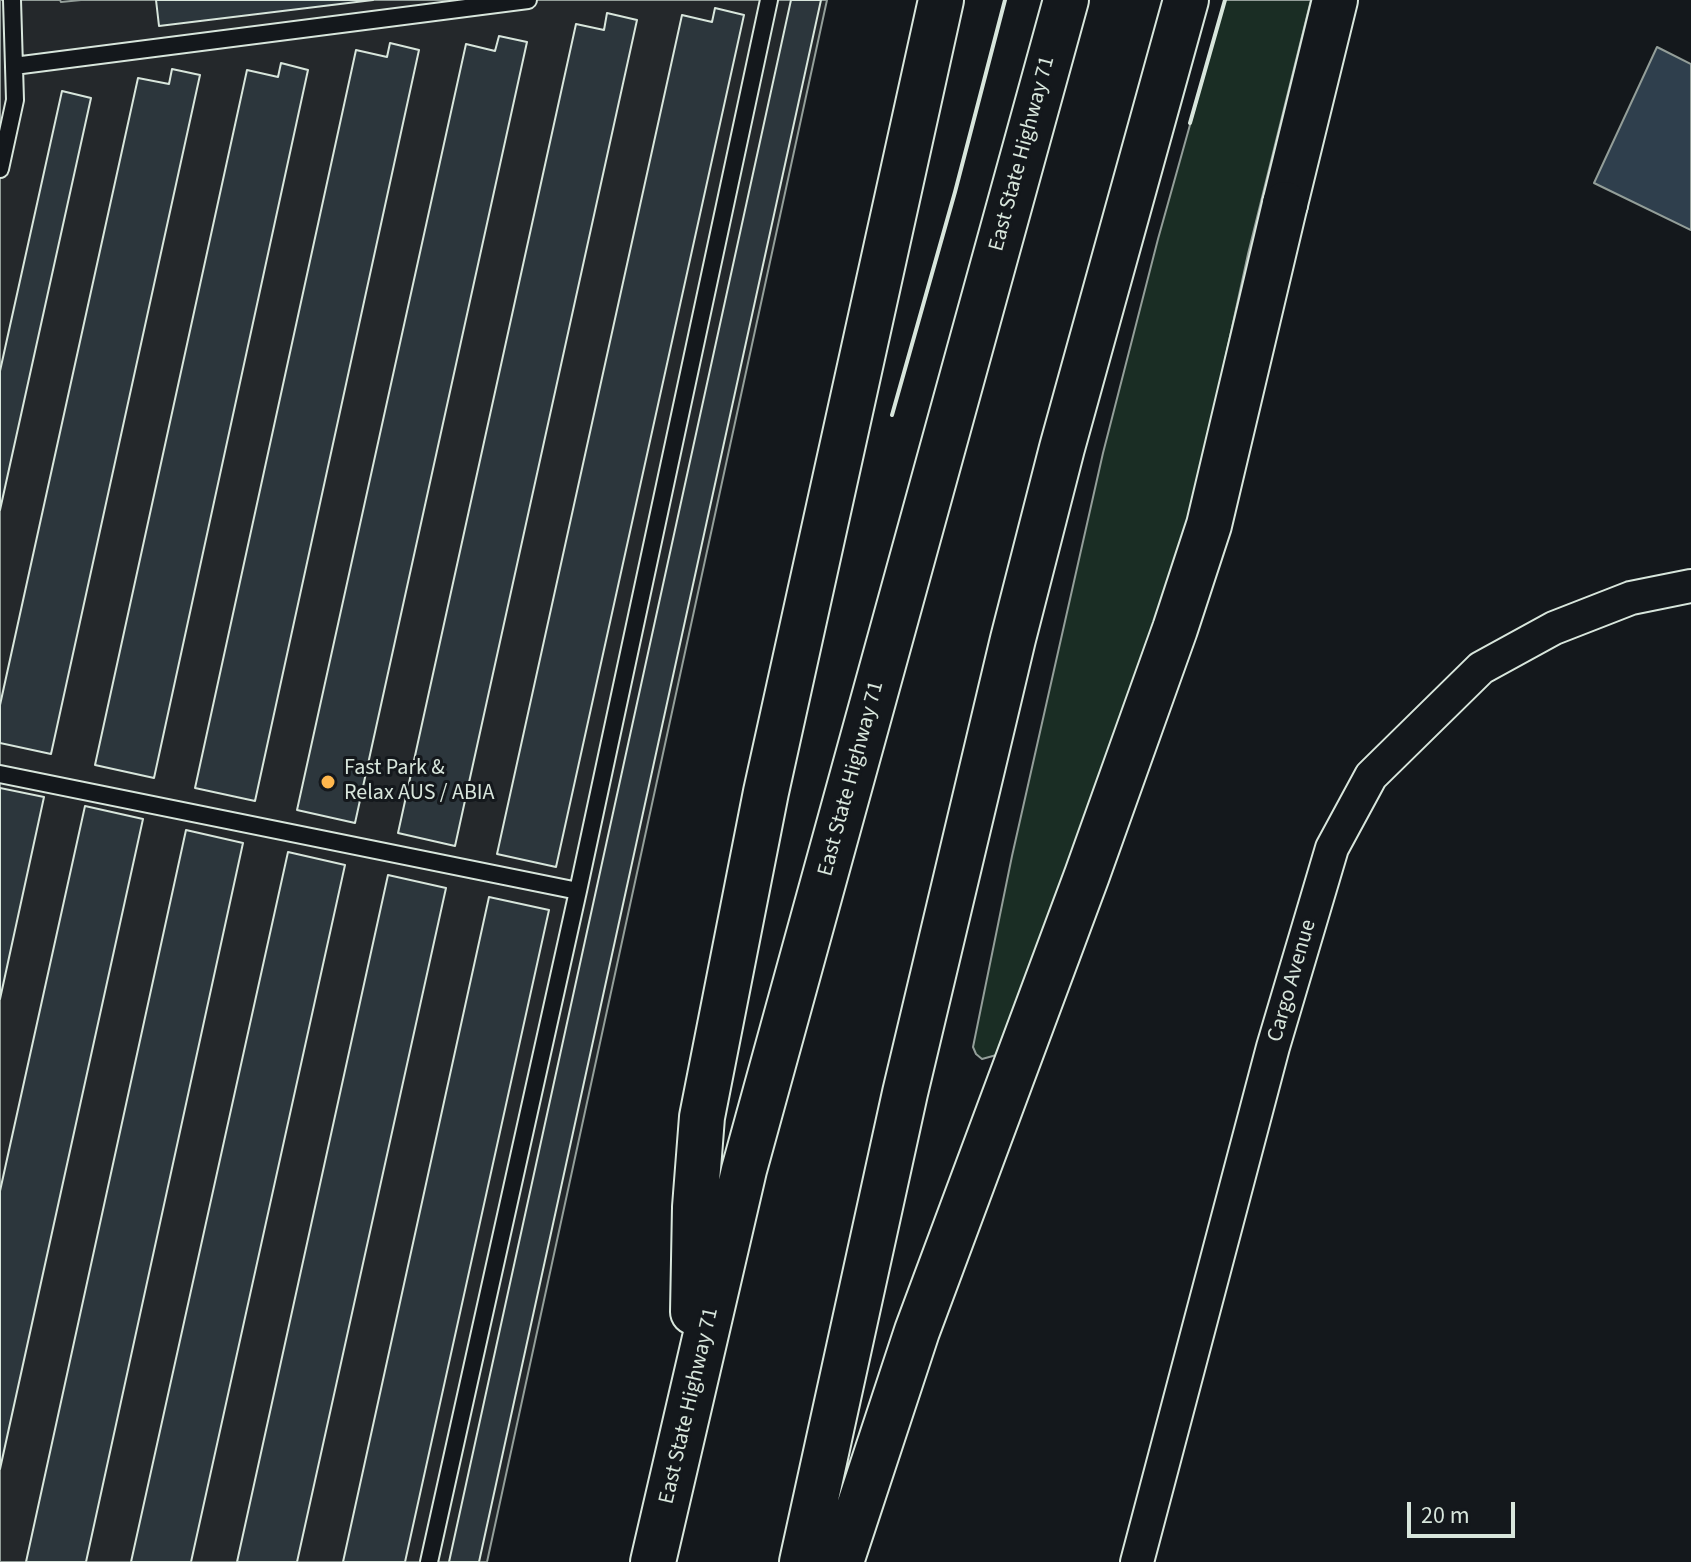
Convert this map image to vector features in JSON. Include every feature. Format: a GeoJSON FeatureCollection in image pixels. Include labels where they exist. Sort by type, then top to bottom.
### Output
{"type":"FeatureCollection","features":[{"type":"Feature","properties":{"kind":"main road"},"geometry":{"type":"LineString","coordinates":[[692,1398],[695,1207],[702,1117],[766,792],[941,0]]}},
{"type":"Feature","properties":{"kind":"main road","name":"East State Highway 71"},"geometry":{"type":"LineString","coordinates":[[653,1562],[744,1170],[1066,0]]}},
{"type":"Feature","properties":{"kind":"main road"},"geometry":{"type":"LineString","coordinates":[[802,1562],[905,1093],[1013,639],[1062,448],[1186,0]]}},
{"type":"Feature","properties":{"kind":"main road"},"geometry":{"type":"LineString","coordinates":[[841,1562],[917,1331],[1087,875],[1175,629],[1213,511],[1335,0]]}},
{"type":"Feature","properties":{"kind":"street","name":"Cargo Avenue"},"geometry":{"type":"LineString","coordinates":[[1137,1562],[1273,1047],[1327,864],[1332,848],[1371,776],[1481,668],[1554,628],[1631,598],[1691,586]]}},
{"type":"Feature","properties":{"kind":"lane"},"geometry":{"type":"LineString","coordinates":[[0,169],[15,100],[12,0]]}},
{"type":"Feature","properties":{"kind":"lane"},"geometry":{"type":"LineString","coordinates":[[14,66],[528,0]]}},
{"type":"Feature","properties":{"kind":"lane"},"geometry":{"type":"LineString","coordinates":[[429,1562],[578,891],[769,0]]}},
{"type":"Feature","properties":{"kind":"lane"},"geometry":{"type":"LineString","coordinates":[[0,774],[578,891]]}},
{"type":"Feature","properties":{"kind":"green space"},"geometry":{"type":"Polygon","coordinates":[[[1225,0],[1311,0],[1248,254],[1188,530],[1000,1054],[982,1059],[973,1047],[1012,856],[1103,453],[1158,239],[1225,0]]]}},
{"type":"Feature","properties":{"kind":"shaded area","name":"Fast Park & Relax AUS / ABIA"},"geometry":{"type":"Polygon","coordinates":[[[0,0],[827,0],[487,1562],[0,1562],[0,0]]]}},
{"type":"Feature","properties":{"kind":"water"},"geometry":{"type":"Polygon","coordinates":[[[1657,47],[1691,64],[1691,230],[1594,183],[1657,47]]]}},
{"type":"Feature","properties":{"kind":"building"},"geometry":{"type":"Polygon","coordinates":[[[156,0],[373,0],[159,26],[156,0]]]}},
{"type":"Feature","properties":{"kind":"building"},"geometry":{"type":"Polygon","coordinates":[[[791,0],[821,0],[479,1562],[449,1562],[791,0]]]}},
{"type":"Feature","properties":{"kind":"building"},"geometry":{"type":"Polygon","coordinates":[[[715,8],[744,15],[556,867],[497,854],[682,15],[712,22],[715,8]]]}},
{"type":"Feature","properties":{"kind":"building"},"geometry":{"type":"Polygon","coordinates":[[[607,13],[637,20],[455,846],[398,833],[576,24],[604,30],[607,13]]]}},
{"type":"Feature","properties":{"kind":"building"},"geometry":{"type":"Polygon","coordinates":[[[499,36],[527,42],[355,823],[297,810],[466,44],[495,51],[499,36]]]}},
{"type":"Feature","properties":{"kind":"building"},"geometry":{"type":"Polygon","coordinates":[[[390,43],[419,50],[255,801],[195,788],[356,50],[387,57],[390,43]]]}},
{"type":"Feature","properties":{"kind":"building"},"geometry":{"type":"Polygon","coordinates":[[[281,63],[308,70],[154,778],[95,765],[247,70],[278,77],[281,63]]]}},
{"type":"Feature","properties":{"kind":"building"},"geometry":{"type":"Polygon","coordinates":[[[172,69],[200,75],[51,754],[0,743],[0,705],[138,78],[169,84],[172,69]]]}},
{"type":"Feature","properties":{"kind":"building"},"geometry":{"type":"Polygon","coordinates":[[[62,91],[91,98],[0,510],[0,371],[62,91]]]}},
{"type":"Feature","properties":{"kind":"building"},"geometry":{"type":"Polygon","coordinates":[[[0,788],[44,797],[0,999],[0,788]]]}},
{"type":"Feature","properties":{"kind":"building"},"geometry":{"type":"Polygon","coordinates":[[[85,806],[143,819],[0,1469],[0,1191],[85,806]]]}},
{"type":"Feature","properties":{"kind":"building"},"geometry":{"type":"Polygon","coordinates":[[[186,830],[243,843],[86,1562],[26,1562],[186,830]]]}},
{"type":"Feature","properties":{"kind":"building"},"geometry":{"type":"Polygon","coordinates":[[[288,852],[345,865],[191,1562],[131,1562],[288,852]]]}},
{"type":"Feature","properties":{"kind":"building"},"geometry":{"type":"Polygon","coordinates":[[[388,875],[446,888],[297,1562],[237,1562],[388,875]]]}},
{"type":"Feature","properties":{"kind":"building"},"geometry":{"type":"Polygon","coordinates":[[[489,897],[549,910],[405,1562],[343,1562],[489,897]]]}},
{"type":"Feature","properties":{"kind":"wall"},"geometry":{"type":"LineString","coordinates":[[892,415],[1005,0]]}},
{"type":"Feature","properties":{"kind":"wall"},"geometry":{"type":"LineString","coordinates":[[1190,123],[1225,0]]}},
{"type":"Feature","properties":{"kind":"place","name":"Fast Park & Relax AUS / ABIA"},"geometry":{"type":"Point","coordinates":[328,782]}}]}
